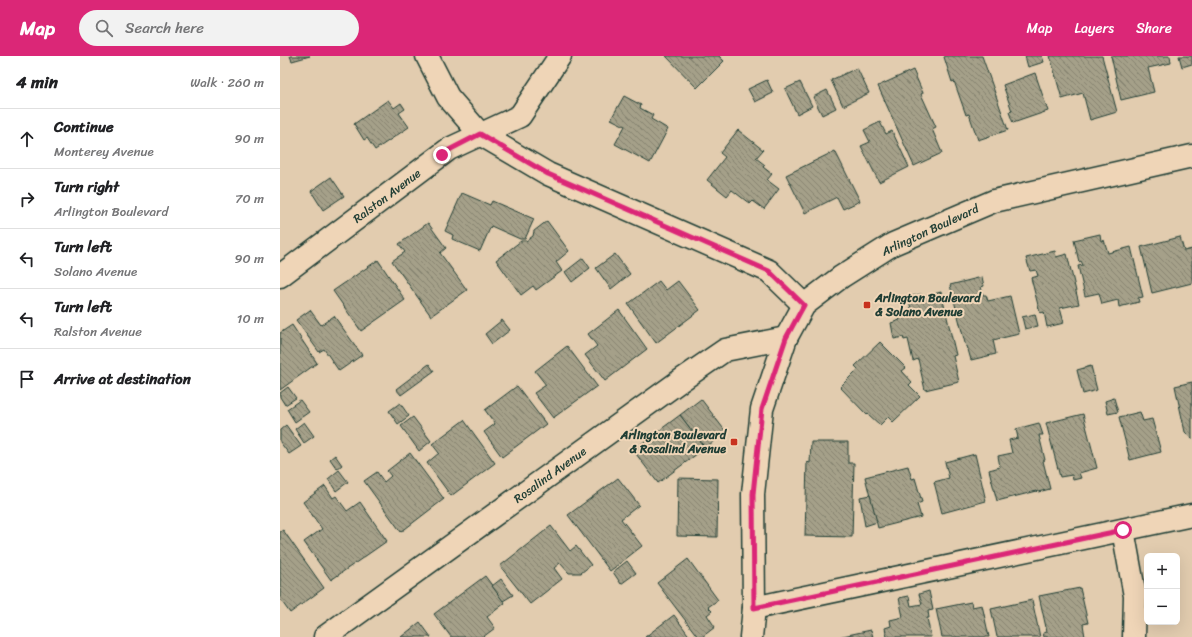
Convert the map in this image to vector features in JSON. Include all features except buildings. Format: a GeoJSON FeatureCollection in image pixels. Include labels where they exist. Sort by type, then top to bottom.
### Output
{"type":"FeatureCollection","features":[{"type":"Feature","properties":{"kind":"street"},"geometry":{"type":"LineString","coordinates":[[427,56],[448,97],[480,134],[548,174],[769,271],[804,305]]}},
{"type":"Feature","properties":{"kind":"street","name":"Ralston Avenue"},"geometry":{"type":"LineString","coordinates":[[280,276],[449,150],[520,116],[560,56]]}},
{"type":"Feature","properties":{"kind":"street","name":"Arlington Boulevard"},"geometry":{"type":"LineString","coordinates":[[751,637],[754,608],[753,494],[762,409],[786,338],[804,305],[841,278],[893,244],[994,201],[1192,156]]}},
{"type":"Feature","properties":{"kind":"street","name":"Rosalind Avenue"},"geometry":{"type":"LineString","coordinates":[[325,637],[725,350],[786,338]]}},
{"type":"Feature","properties":{"kind":"street"},"geometry":{"type":"LineString","coordinates":[[754,608],[1192,515]]}},
{"type":"Feature","properties":{"kind":"street"},"geometry":{"type":"LineString","coordinates":[[1123,530],[1135,596],[1134,637]]}},
{"type":"Feature","properties":{"kind":"place","name":"Arlington Boulevard & Solano Avenue"},"geometry":{"type":"Point","coordinates":[867,305]}},
{"type":"Feature","properties":{"kind":"place","name":"Arlington Boulevard & Rosalind Avenue"},"geometry":{"type":"Point","coordinates":[734,442]}},
{"type":"Feature","properties":{"kind":"route"},"geometry":{"type":"LineString","coordinates":[[442,155],[480,134],[548,174],[769,271],[804,305],[786,338],[762,409],[753,494],[754,608],[1123,530]]}}]}
